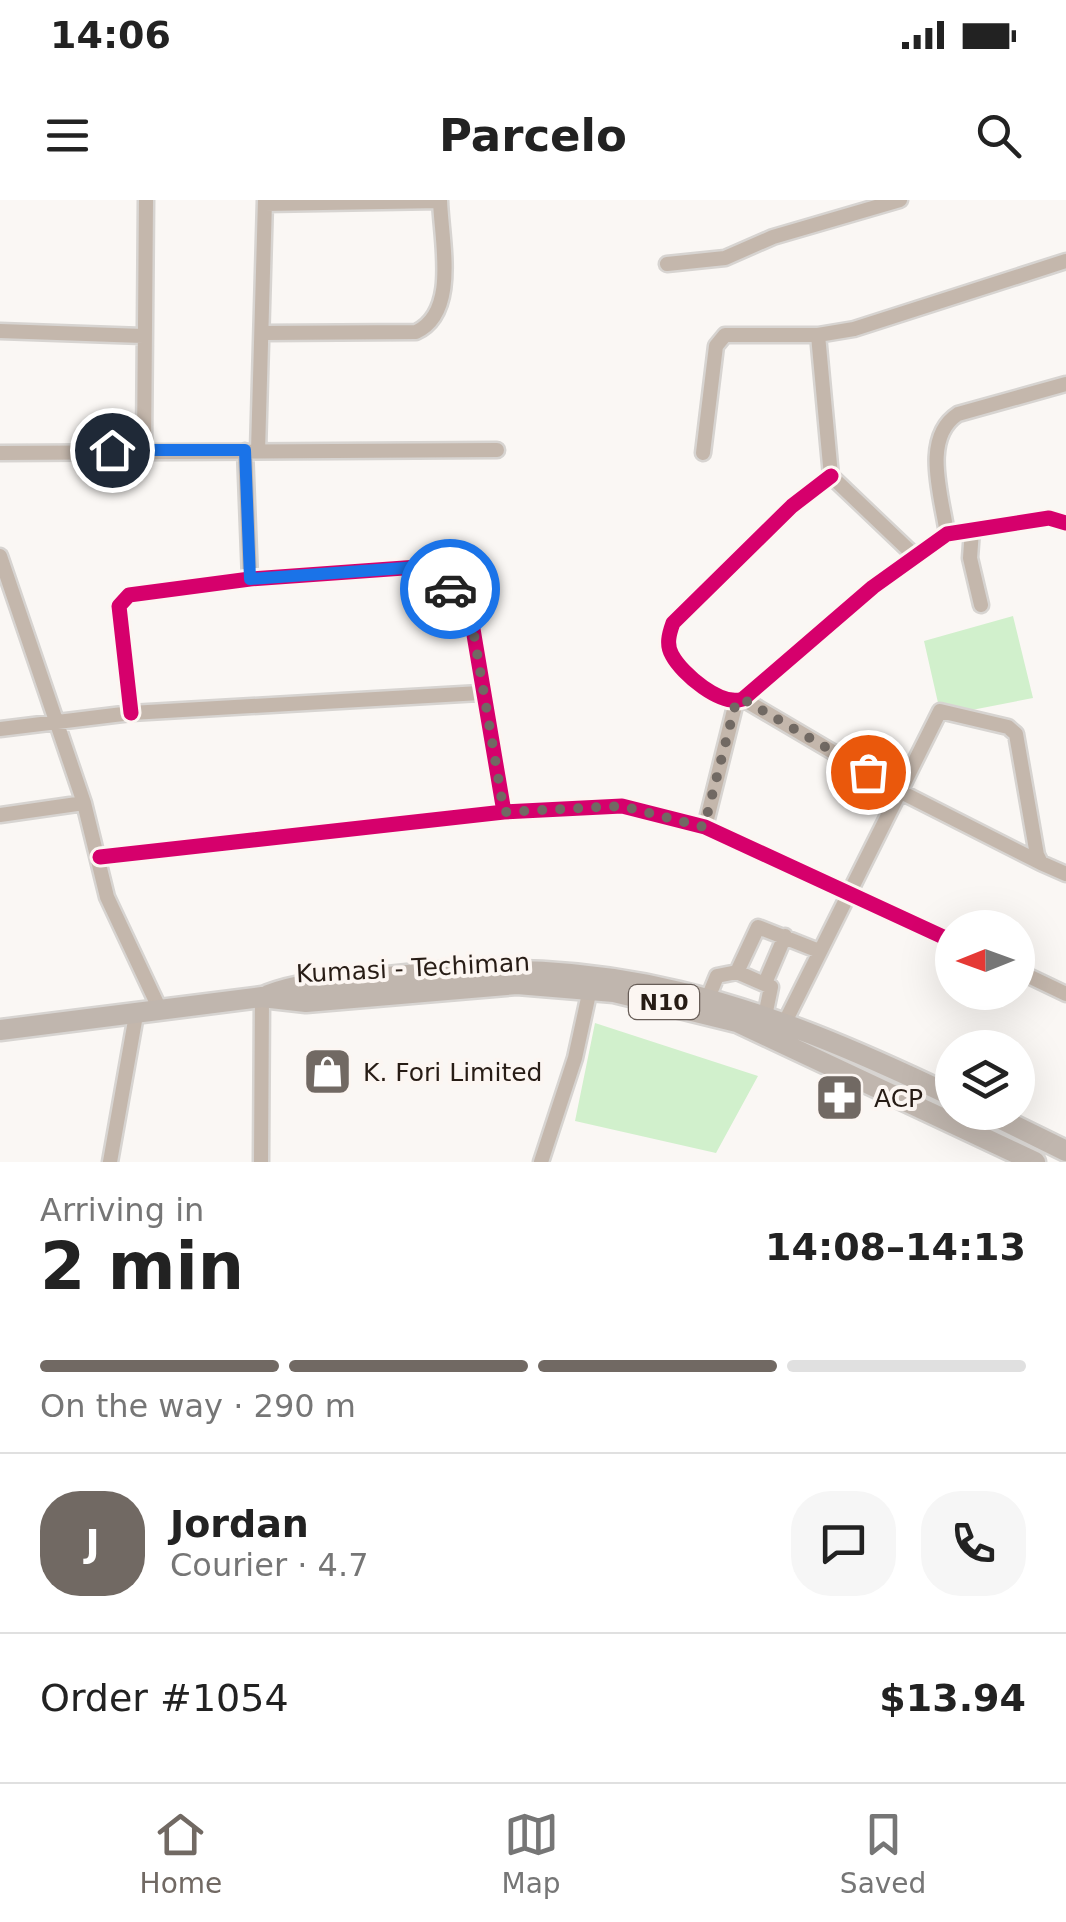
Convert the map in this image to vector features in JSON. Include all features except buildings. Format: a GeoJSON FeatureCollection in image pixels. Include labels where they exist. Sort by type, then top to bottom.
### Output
{"type":"FeatureCollection","features":[{"type":"Feature","properties":{"kind":"highway","name":"N10"},"geometry":{"type":"LineString","coordinates":[[262,997],[305,984],[519,969],[616,976],[708,998],[775,1020],[935,1089]]}},
{"type":"Feature","properties":{"kind":"highway","name":"Kumasi - Techiman"},"geometry":{"type":"LineString","coordinates":[[0,1030],[262,997],[306,1002],[517,984],[590,989],[650,998],[737,1022],[935,1107]]}},
{"type":"Feature","properties":{"kind":"highway","name":"Kumasi - Techiman"},"geometry":{"type":"LineString","coordinates":[[983,1130],[1035,1162]]}},
{"type":"Feature","properties":{"kind":"highway"},"geometry":{"type":"LineString","coordinates":[[1023,1130],[1066,1151]]}},
{"type":"Feature","properties":{"kind":"street"},"geometry":{"type":"LineString","coordinates":[[144,450],[146,200]]}},
{"type":"Feature","properties":{"kind":"street"},"geometry":{"type":"LineString","coordinates":[[250,579],[251,451],[263,333],[265,202],[440,200],[442,300],[437,318],[426,327],[416,332],[263,333]]}},
{"type":"Feature","properties":{"kind":"street"},"geometry":{"type":"LineString","coordinates":[[668,264],[726,258],[773,237],[900,200]]}},
{"type":"Feature","properties":{"kind":"street"},"geometry":{"type":"LineString","coordinates":[[703,453],[720,338],[733,333],[818,334],[854,328],[1066,261]]}},
{"type":"Feature","properties":{"kind":"street"},"geometry":{"type":"LineString","coordinates":[[0,331],[143,336]]}},
{"type":"Feature","properties":{"kind":"street"},"geometry":{"type":"LineString","coordinates":[[818,334],[831,476],[916,557]]}},
{"type":"Feature","properties":{"kind":"street"},"geometry":{"type":"LineString","coordinates":[[947,534],[937,460],[937,442],[946,421],[958,414],[1066,384]]}},
{"type":"Feature","properties":{"kind":"street"},"geometry":{"type":"LineString","coordinates":[[0,453],[497,450]]}},
{"type":"Feature","properties":{"kind":"street"},"geometry":{"type":"LineString","coordinates":[[831,476],[792,506],[672,624],[668,642],[674,659],[718,698],[740,701],[899,790],[1066,874]]}},
{"type":"Feature","properties":{"kind":"street"},"geometry":{"type":"LineString","coordinates":[[704,827],[740,701],[874,586],[947,534],[1049,518],[1066,523]]}},
{"type":"Feature","properties":{"kind":"street"},"geometry":{"type":"LineString","coordinates":[[972,530],[970,558],[981,605]]}},
{"type":"Feature","properties":{"kind":"street"},"geometry":{"type":"LineString","coordinates":[[0,556],[84,803],[107,897],[161,1012]]}},
{"type":"Feature","properties":{"kind":"street"},"geometry":{"type":"LineString","coordinates":[[132,713],[120,606],[123,599],[140,591],[250,579],[418,567],[433,571],[461,604],[473,629],[480,693],[504,812]]}},
{"type":"Feature","properties":{"kind":"street"},"geometry":{"type":"LineString","coordinates":[[0,728],[132,713],[480,693]]}},
{"type":"Feature","properties":{"kind":"street"},"geometry":{"type":"LineString","coordinates":[[775,1020],[819,951],[940,711],[1008,727],[1016,734],[1042,863]]}},
{"type":"Feature","properties":{"kind":"street"},"geometry":{"type":"LineString","coordinates":[[0,814],[84,803]]}},
{"type":"Feature","properties":{"kind":"street"},"geometry":{"type":"LineString","coordinates":[[100,857],[504,812],[622,806],[704,827],[935,932]]}},
{"type":"Feature","properties":{"kind":"street"},"geometry":{"type":"LineString","coordinates":[[738,972],[756,929],[819,951]]}},
{"type":"Feature","properties":{"kind":"street"},"geometry":{"type":"LineString","coordinates":[[765,983],[784,936]]}},
{"type":"Feature","properties":{"kind":"street"},"geometry":{"type":"LineString","coordinates":[[708,998],[717,976],[738,972],[772,989],[775,1020]]}},
{"type":"Feature","properties":{"kind":"street"},"geometry":{"type":"LineString","coordinates":[[1035,979],[1066,994]]}},
{"type":"Feature","properties":{"kind":"street"},"geometry":{"type":"LineString","coordinates":[[541,1162],[575,1058],[590,989]]}},
{"type":"Feature","properties":{"kind":"street"},"geometry":{"type":"LineString","coordinates":[[261,1162],[262,997]]}},
{"type":"Feature","properties":{"kind":"street"},"geometry":{"type":"LineString","coordinates":[[110,1162],[136,1015]]}},
{"type":"Feature","properties":{"kind":"street"},"geometry":{"type":"LineString","coordinates":[[250,1162],[269,1162]]}},
{"type":"Feature","properties":{"kind":"green space"},"geometry":{"type":"Polygon","coordinates":[[[1013,616],[1033,698],[941,716],[924,641],[1013,616]]]}},
{"type":"Feature","properties":{"kind":"green space"},"geometry":{"type":"Polygon","coordinates":[[[595,1023],[758,1076],[716,1153],[575,1121],[595,1023]]]}},
{"type":"Feature","properties":{"kind":"cycle path"},"geometry":{"type":"LineString","coordinates":[[831,476],[792,506],[673,623],[669,639],[672,655],[684,671],[714,694],[743,699],[873,587],[947,534],[1049,518],[1066,523]]}},
{"type":"Feature","properties":{"kind":"cycle path"},"geometry":{"type":"LineString","coordinates":[[131,713],[119,606],[129,595],[250,579],[418,567],[433,571],[447,586],[473,629],[504,812]]}},
{"type":"Feature","properties":{"kind":"cycle path"},"geometry":{"type":"LineString","coordinates":[[100,857],[504,812],[622,806],[705,827],[935,933]]}},
{"type":"Feature","properties":{"kind":"way so far"},"geometry":{"type":"LineString","coordinates":[[450,589],[473,629],[480,693],[504,812],[622,806],[704,827],[736,702],[743,699],[868,772]]}},
{"type":"Feature","properties":{"kind":"place","name":"K. Fori Limited"},"geometry":{"type":"Point","coordinates":[328,1072]}},
{"type":"Feature","properties":{"kind":"place","name":"ACP"},"geometry":{"type":"Point","coordinates":[839,1098]}},
{"type":"Feature","properties":{"kind":"route"},"geometry":{"type":"LineString","coordinates":[[112,450],[245,450],[250,579],[418,567],[433,571],[450,589]]}}]}
